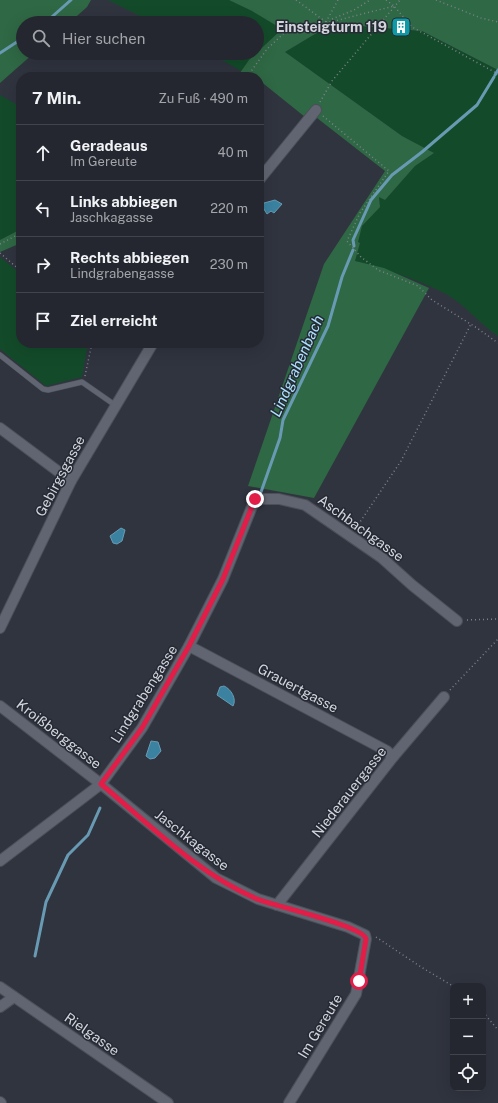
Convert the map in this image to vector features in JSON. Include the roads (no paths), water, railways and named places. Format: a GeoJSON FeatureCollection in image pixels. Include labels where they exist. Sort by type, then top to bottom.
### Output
{"type":"FeatureCollection","features":[{"type":"Feature","properties":{"kind":"street"},"geometry":{"type":"LineString","coordinates":[[264,174],[316,110]]}},
{"type":"Feature","properties":{"kind":"street","name":"Gebirgsgasse"},"geometry":{"type":"LineString","coordinates":[[0,628],[71,481],[150,348]]}},
{"type":"Feature","properties":{"kind":"street"},"geometry":{"type":"LineString","coordinates":[[0,428],[71,481]]}},
{"type":"Feature","properties":{"kind":"street","name":"Aschbachgasse"},"geometry":{"type":"LineString","coordinates":[[255,499],[279,499],[305,505],[382,558],[412,585],[457,621]]}},
{"type":"Feature","properties":{"kind":"street","name":"Lindgrabengasse"},"geometry":{"type":"LineString","coordinates":[[0,861],[101,784],[142,728],[189,646],[223,579],[255,499]]}},
{"type":"Feature","properties":{"kind":"street","name":"Grauertgasse"},"geometry":{"type":"LineString","coordinates":[[189,646],[360,737],[394,757]]}},
{"type":"Feature","properties":{"kind":"street","name":"Niederauergasse"},"geometry":{"type":"LineString","coordinates":[[278,905],[394,757],[444,697]]}},
{"type":"Feature","properties":{"kind":"street","name":"Kroißberggasse"},"geometry":{"type":"LineString","coordinates":[[0,706],[101,784]]}},
{"type":"Feature","properties":{"kind":"street","name":"Jaschkagasse"},"geometry":{"type":"LineString","coordinates":[[101,784],[204,870],[258,899],[348,927],[365,935]]}},
{"type":"Feature","properties":{"kind":"street","name":"Im Gereute"},"geometry":{"type":"LineString","coordinates":[[289,1103],[356,994],[366,939],[365,935]]}},
{"type":"Feature","properties":{"kind":"street","name":"Rielgasse"},"geometry":{"type":"LineString","coordinates":[[0,987],[168,1103]]}},
{"type":"Feature","properties":{"kind":"street"},"geometry":{"type":"LineString","coordinates":[[0,1007],[14,997]]}},
{"type":"Feature","properties":{"kind":"lane"},"geometry":{"type":"LineString","coordinates":[[0,355],[46,390],[82,382],[115,406]]}},
{"type":"Feature","properties":{"kind":"water"},"geometry":{"type":"Polygon","coordinates":[[[275,200],[282,204],[274,213],[271,211],[267,214],[264,209],[264,203],[275,200]]]}},
{"type":"Feature","properties":{"kind":"water"},"geometry":{"type":"Polygon","coordinates":[[[121,528],[125,530],[122,541],[117,544],[113,543],[110,536],[121,528]]]}},
{"type":"Feature","properties":{"kind":"water"},"geometry":{"type":"Polygon","coordinates":[[[224,686],[233,694],[233,706],[217,695],[220,687],[224,686]]]}},
{"type":"Feature","properties":{"kind":"water"},"geometry":{"type":"Polygon","coordinates":[[[151,741],[158,742],[161,751],[155,758],[150,759],[146,756],[151,741]]]}},
{"type":"Feature","properties":{"kind":"waterway"},"geometry":{"type":"LineString","coordinates":[[53,16],[71,0]]}},
{"type":"Feature","properties":{"kind":"waterway"},"geometry":{"type":"LineString","coordinates":[[0,53],[16,43]]}},
{"type":"Feature","properties":{"kind":"waterway","name":"Lindgrabenbach"},"geometry":{"type":"LineString","coordinates":[[495,75],[498,70]]}},
{"type":"Feature","properties":{"kind":"waterway","name":"Lindgrabenbach"},"geometry":{"type":"LineString","coordinates":[[354,246],[353,240],[371,200],[392,175],[422,152],[477,105],[494,77]]}},
{"type":"Feature","properties":{"kind":"waterway","name":"Lindgrabenbach"},"geometry":{"type":"LineString","coordinates":[[261,492],[280,438],[283,420],[328,326],[342,277],[353,250]]}},
{"type":"Feature","properties":{"kind":"waterway","name":"Lindgrabenbach"},"geometry":{"type":"LineString","coordinates":[[35,956],[46,902],[68,855],[88,835],[100,808]]}},
{"type":"Feature","properties":{"kind":"place","name":"Einsteigturm 119"},"geometry":{"type":"Point","coordinates":[401,27]}}]}
